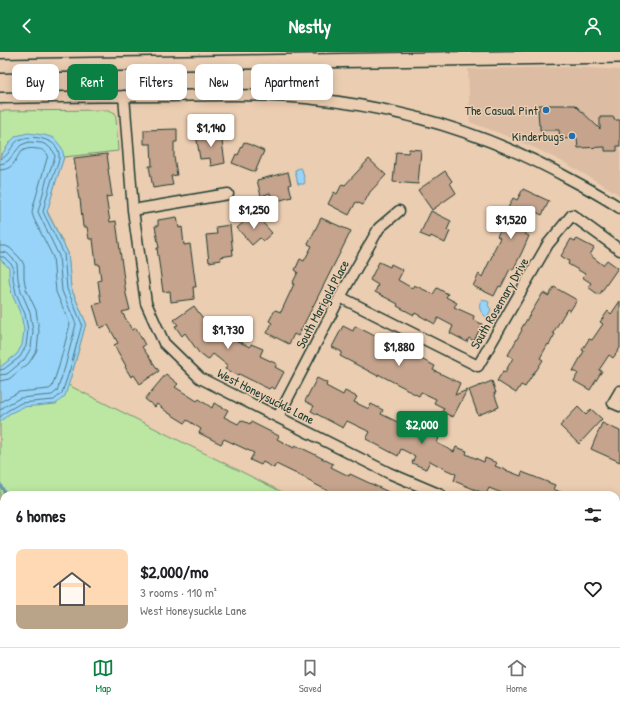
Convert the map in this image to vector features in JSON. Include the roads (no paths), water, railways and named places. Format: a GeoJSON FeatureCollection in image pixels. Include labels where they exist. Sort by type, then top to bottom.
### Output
{"type":"FeatureCollection","features":[{"type":"Feature","properties":{"kind":"main road"},"geometry":{"type":"LineString","coordinates":[[0,66],[341,57],[620,56]]}},
{"type":"Feature","properties":{"kind":"street"},"geometry":{"type":"LineString","coordinates":[[0,98],[243,94],[288,96],[347,103],[434,122],[480,137],[535,160],[620,208]]}},
{"type":"Feature","properties":{"kind":"street","name":"West Honeysuckle Lane"},"geometry":{"type":"LineString","coordinates":[[124,96],[132,210],[146,303],[164,343],[200,378],[389,472],[432,491]]}},
{"type":"Feature","properties":{"kind":"street"},"geometry":{"type":"LineString","coordinates":[[132,210],[228,194]]}},
{"type":"Feature","properties":{"kind":"street","name":"South Marigold Place"},"geometry":{"type":"LineString","coordinates":[[278,417],[340,297],[379,228],[399,211]]}},
{"type":"Feature","properties":{"kind":"street","name":"South Rosemary Drive"},"geometry":{"type":"LineString","coordinates":[[340,297],[478,366],[548,244],[572,215],[620,250]]}},
{"type":"Feature","properties":{"kind":"street"},"geometry":{"type":"LineString","coordinates":[[617,404],[620,391]]}},
{"type":"Feature","properties":{"kind":"water"},"geometry":{"type":"Polygon","coordinates":[[[28,133],[54,138],[62,148],[64,157],[47,212],[68,253],[71,288],[86,323],[65,396],[56,404],[23,407],[9,414],[0,422],[0,367],[17,354],[22,345],[24,330],[21,315],[12,294],[9,280],[9,268],[0,259],[0,157],[16,136],[28,133]]]}},
{"type":"Feature","properties":{"kind":"water"},"geometry":{"type":"Polygon","coordinates":[[[300,168],[302,169],[305,182],[304,184],[298,184],[295,170],[300,168]]]}},
{"type":"Feature","properties":{"kind":"water"},"geometry":{"type":"Polygon","coordinates":[[[482,299],[489,302],[488,305],[491,310],[487,317],[480,309],[480,302],[482,299]]]}},
{"type":"Feature","properties":{"kind":"waterway"},"geometry":{"type":"LineString","coordinates":[[0,484],[4,491]]}},
{"type":"Feature","properties":{"kind":"place","name":"The Casual Pint"},"geometry":{"type":"Point","coordinates":[546,110]}},
{"type":"Feature","properties":{"kind":"place","name":"Kinderbugs"},"geometry":{"type":"Point","coordinates":[572,136]}}]}
